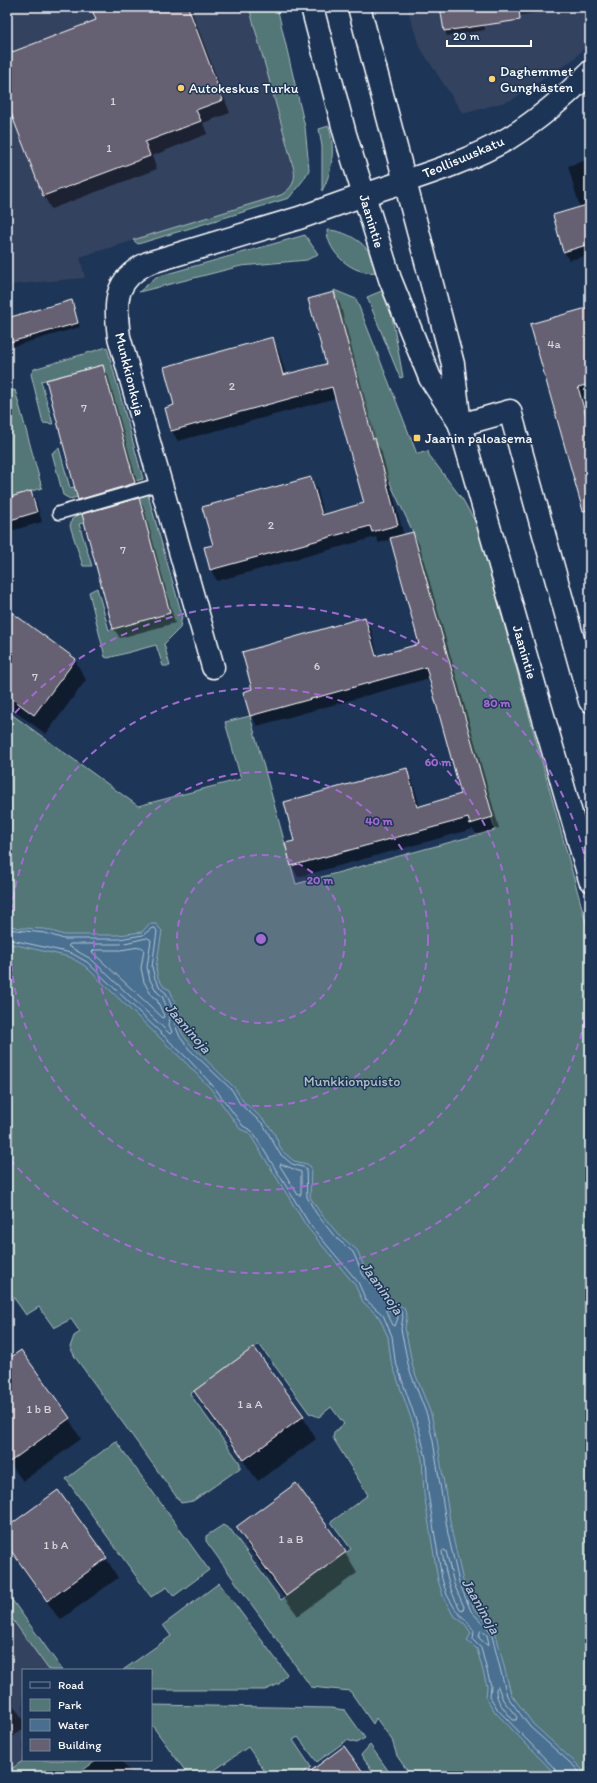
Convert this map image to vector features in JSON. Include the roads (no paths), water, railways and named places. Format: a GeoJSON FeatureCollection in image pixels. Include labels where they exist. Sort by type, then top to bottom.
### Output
{"type":"FeatureCollection","features":[{"type":"Feature","properties":{"kind":"main road","name":"Jaanintie"},"geometry":{"type":"LineString","coordinates":[[312,7],[345,134],[390,279],[430,378],[460,425]]}},
{"type":"Feature","properties":{"kind":"main road","name":"Jaanintie"},"geometry":{"type":"LineString","coordinates":[[360,7],[453,364],[460,425],[590,880]]}},
{"type":"Feature","properties":{"kind":"main road","name":"Teollisuuskatu"},"geometry":{"type":"LineString","coordinates":[[364,195],[462,161],[510,138],[540,115],[590,72]]}},
{"type":"Feature","properties":{"kind":"main road","name":"Munkkionkuja"},"geometry":{"type":"LineString","coordinates":[[213,667],[118,337],[118,294],[125,279],[135,269],[148,263],[299,218],[364,195]]}},
{"type":"Feature","properties":{"kind":"main road"},"geometry":{"type":"LineString","coordinates":[[460,425],[510,411],[590,701]]}},
{"type":"Feature","properties":{"kind":"lane"},"geometry":{"type":"LineString","coordinates":[[59,513],[160,484]]}},
{"type":"Feature","properties":{"kind":"water"},"geometry":{"type":"Polygon","coordinates":[[[149,924],[156,924],[162,931],[156,968],[158,978],[164,987],[170,990],[180,1014],[178,1024],[183,1035],[192,1046],[235,1088],[243,1101],[266,1122],[274,1133],[282,1151],[294,1161],[307,1164],[311,1167],[310,1197],[319,1211],[338,1234],[357,1250],[367,1273],[386,1296],[404,1308],[407,1317],[405,1328],[413,1368],[431,1414],[437,1440],[452,1533],[463,1581],[474,1609],[495,1630],[511,1694],[533,1724],[579,1766],[587,1776],[557,1776],[495,1712],[486,1698],[487,1686],[477,1649],[467,1641],[471,1633],[465,1624],[453,1615],[443,1596],[438,1580],[424,1494],[422,1459],[415,1430],[391,1361],[388,1337],[379,1317],[363,1302],[355,1285],[307,1227],[249,1133],[240,1129],[211,1089],[186,1063],[85,966],[70,957],[7,943],[7,925],[20,928],[45,929],[64,935],[119,935],[142,932],[149,924]]]}},
{"type":"Feature","properties":{"kind":"place","name":"Daghemmet Gunghästen"},"geometry":{"type":"Point","coordinates":[492,79]}},
{"type":"Feature","properties":{"kind":"place","name":"Autokeskus Turku"},"geometry":{"type":"Point","coordinates":[181,88]}},
{"type":"Feature","properties":{"kind":"place","name":"Jaanin paloasema"},"geometry":{"type":"Point","coordinates":[417,438]}},
{"type":"Feature","properties":{"kind":"water label","name":"Jaaninoja"},"geometry":{"type":"Point","coordinates":[188,1028]}},
{"type":"Feature","properties":{"kind":"water label","name":"Jaaninoja"},"geometry":{"type":"Point","coordinates":[382,1288]}},
{"type":"Feature","properties":{"kind":"water label","name":"Jaaninoja"},"geometry":{"type":"Point","coordinates":[481,1606]}},
{"type":"Feature","properties":{"kind":"park label","name":"Munkkionpuisto"},"geometry":{"type":"Point","coordinates":[352,1081]}}]}
